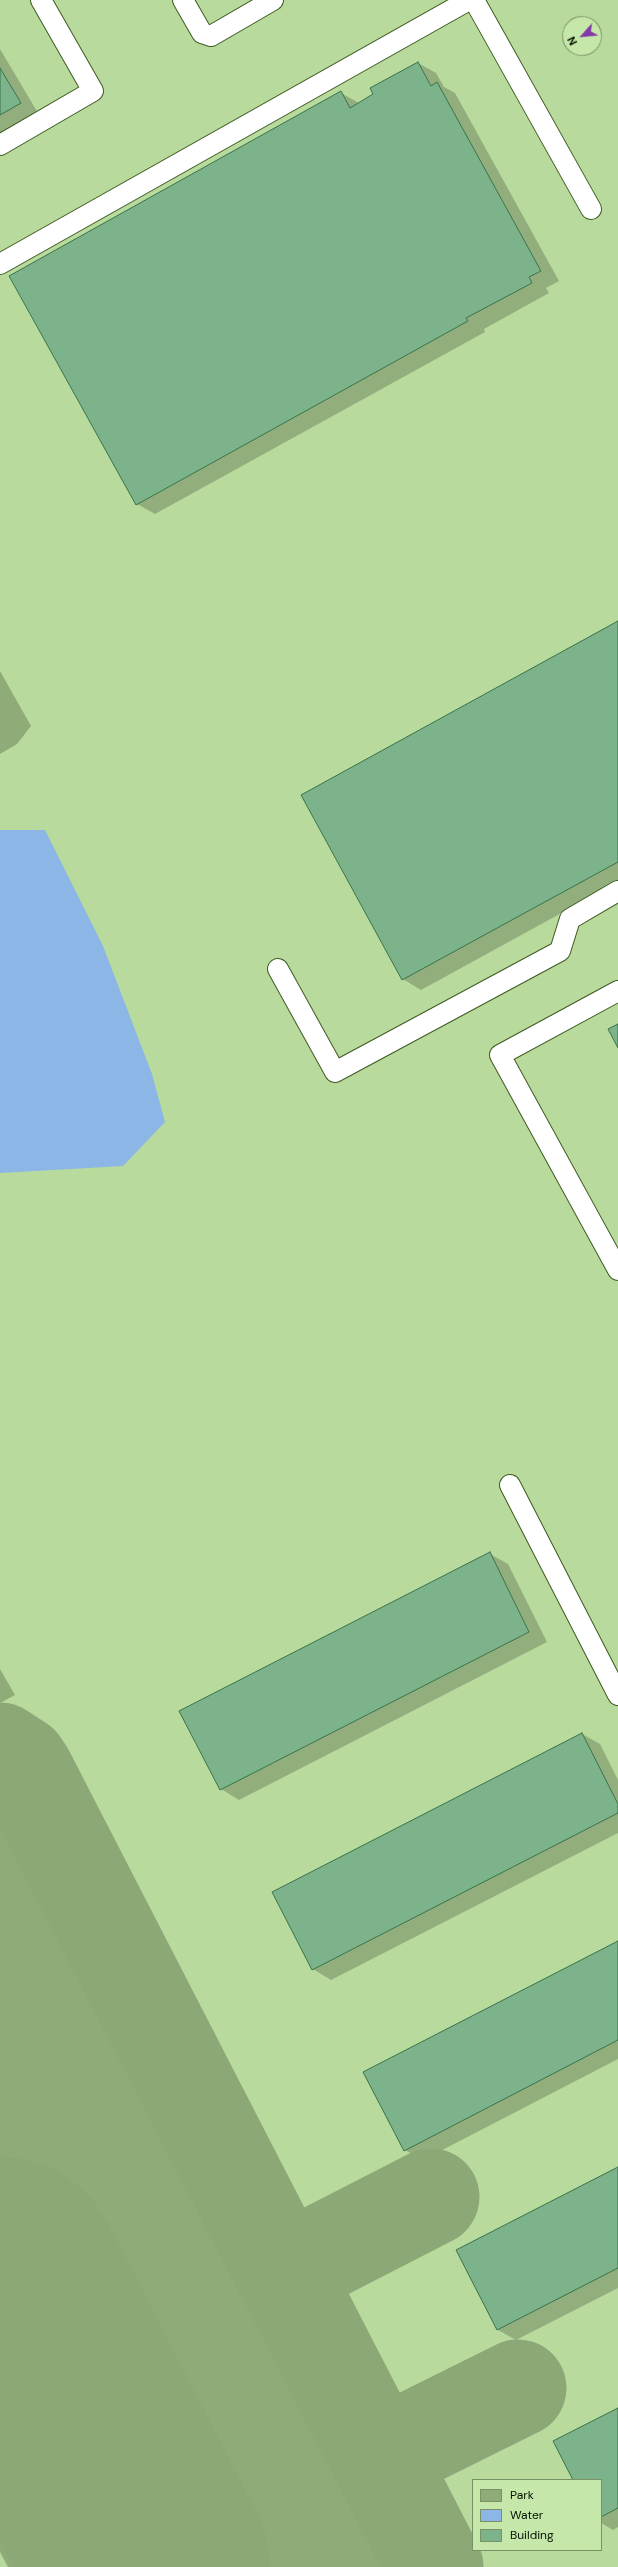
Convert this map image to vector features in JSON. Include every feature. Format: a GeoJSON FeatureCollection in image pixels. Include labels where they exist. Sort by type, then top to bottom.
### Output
{"type":"FeatureCollection","features":[{"type":"Feature","properties":{"kind":"lane"},"geometry":{"type":"LineString","coordinates":[[0,145],[93,91],[41,0]]}},
{"type":"Feature","properties":{"kind":"lane"},"geometry":{"type":"LineString","coordinates":[[183,0],[202,33],[211,36],[273,0]]}},
{"type":"Feature","properties":{"kind":"lane"},"geometry":{"type":"LineString","coordinates":[[0,264],[469,0]]}},
{"type":"Feature","properties":{"kind":"lane"},"geometry":{"type":"LineString","coordinates":[[474,0],[591,209]]}},
{"type":"Feature","properties":{"kind":"lane"},"geometry":{"type":"LineString","coordinates":[[278,968],[335,1072],[560,951],[570,919],[618,891]]}},
{"type":"Feature","properties":{"kind":"lane"},"geometry":{"type":"LineString","coordinates":[[618,991],[500,1055],[618,1270]]}},
{"type":"Feature","properties":{"kind":"lane"},"geometry":{"type":"LineString","coordinates":[[510,1485],[618,1695]]}},
{"type":"Feature","properties":{"kind":"green space"},"geometry":{"type":"Polygon","coordinates":[[[0,671],[31,726],[17,744],[0,754],[0,671]]]}},
{"type":"Feature","properties":{"kind":"green space"},"geometry":{"type":"Polygon","coordinates":[[[0,1669],[15,1695],[0,1703],[0,1669]]]}},
{"type":"Feature","properties":{"kind":"green space"},"geometry":{"type":"Polygon","coordinates":[[[0,1792],[49,1863],[411,2567],[204,2567],[0,2171],[0,1792]]]}},
{"type":"Feature","properties":{"kind":"green space"},"geometry":{"type":"Polygon","coordinates":[[[0,2412],[80,2567],[8,2567],[0,2552],[0,2412]]]}},
{"type":"Feature","properties":{"kind":"water"},"geometry":{"type":"Polygon","coordinates":[[[0,830],[45,830],[103,946],[152,1074],[165,1122],[123,1166],[0,1173],[0,830]]]}},
{"type":"Feature","properties":{"kind":"building"},"geometry":{"type":"Polygon","coordinates":[[[418,62],[431,86],[437,82],[541,271],[529,277],[532,283],[466,318],[468,321],[136,505],[9,276],[341,91],[350,108],[373,94],[370,88],[418,62]]]}},
{"type":"Feature","properties":{"kind":"building"},"geometry":{"type":"Polygon","coordinates":[[[0,68],[21,103],[0,115],[0,68]]]}},
{"type":"Feature","properties":{"kind":"building"},"geometry":{"type":"Polygon","coordinates":[[[618,621],[618,862],[402,980],[301,795],[618,621]]]}},
{"type":"Feature","properties":{"kind":"building"},"geometry":{"type":"Polygon","coordinates":[[[618,1024],[618,1048],[608,1029],[618,1024]]]}},
{"type":"Feature","properties":{"kind":"building"},"geometry":{"type":"Polygon","coordinates":[[[490,1552],[529,1632],[220,1790],[179,1711],[490,1552]]]}},
{"type":"Feature","properties":{"kind":"building"},"geometry":{"type":"Polygon","coordinates":[[[582,1733],[618,1804],[618,1813],[312,1970],[272,1892],[582,1733]]]}},
{"type":"Feature","properties":{"kind":"building"},"geometry":{"type":"Polygon","coordinates":[[[618,1941],[618,2040],[404,2151],[363,2072],[618,1941]]]}},
{"type":"Feature","properties":{"kind":"building"},"geometry":{"type":"Polygon","coordinates":[[[618,2167],[618,2268],[497,2330],[456,2250],[618,2167]]]}},
{"type":"Feature","properties":{"kind":"building"},"geometry":{"type":"Polygon","coordinates":[[[618,2408],[618,2508],[602,2516],[602,2479],[572,2479],[553,2441],[618,2408]]]}},
{"type":"Feature","properties":{"kind":"taxiway"},"geometry":{"type":"LineString","coordinates":[[0,1751],[20,1764],[26,1773],[435,2567]]}},
{"type":"Feature","properties":{"kind":"taxiway"},"geometry":{"type":"LineString","coordinates":[[283,2273],[431,2197]]}},
{"type":"Feature","properties":{"kind":"taxiway"},"geometry":{"type":"LineString","coordinates":[[379,2457],[518,2388]]}},
{"type":"Feature","properties":{"kind":"runway"},"geometry":{"type":"LineString","coordinates":[[0,2278],[149,2567]]}}]}
